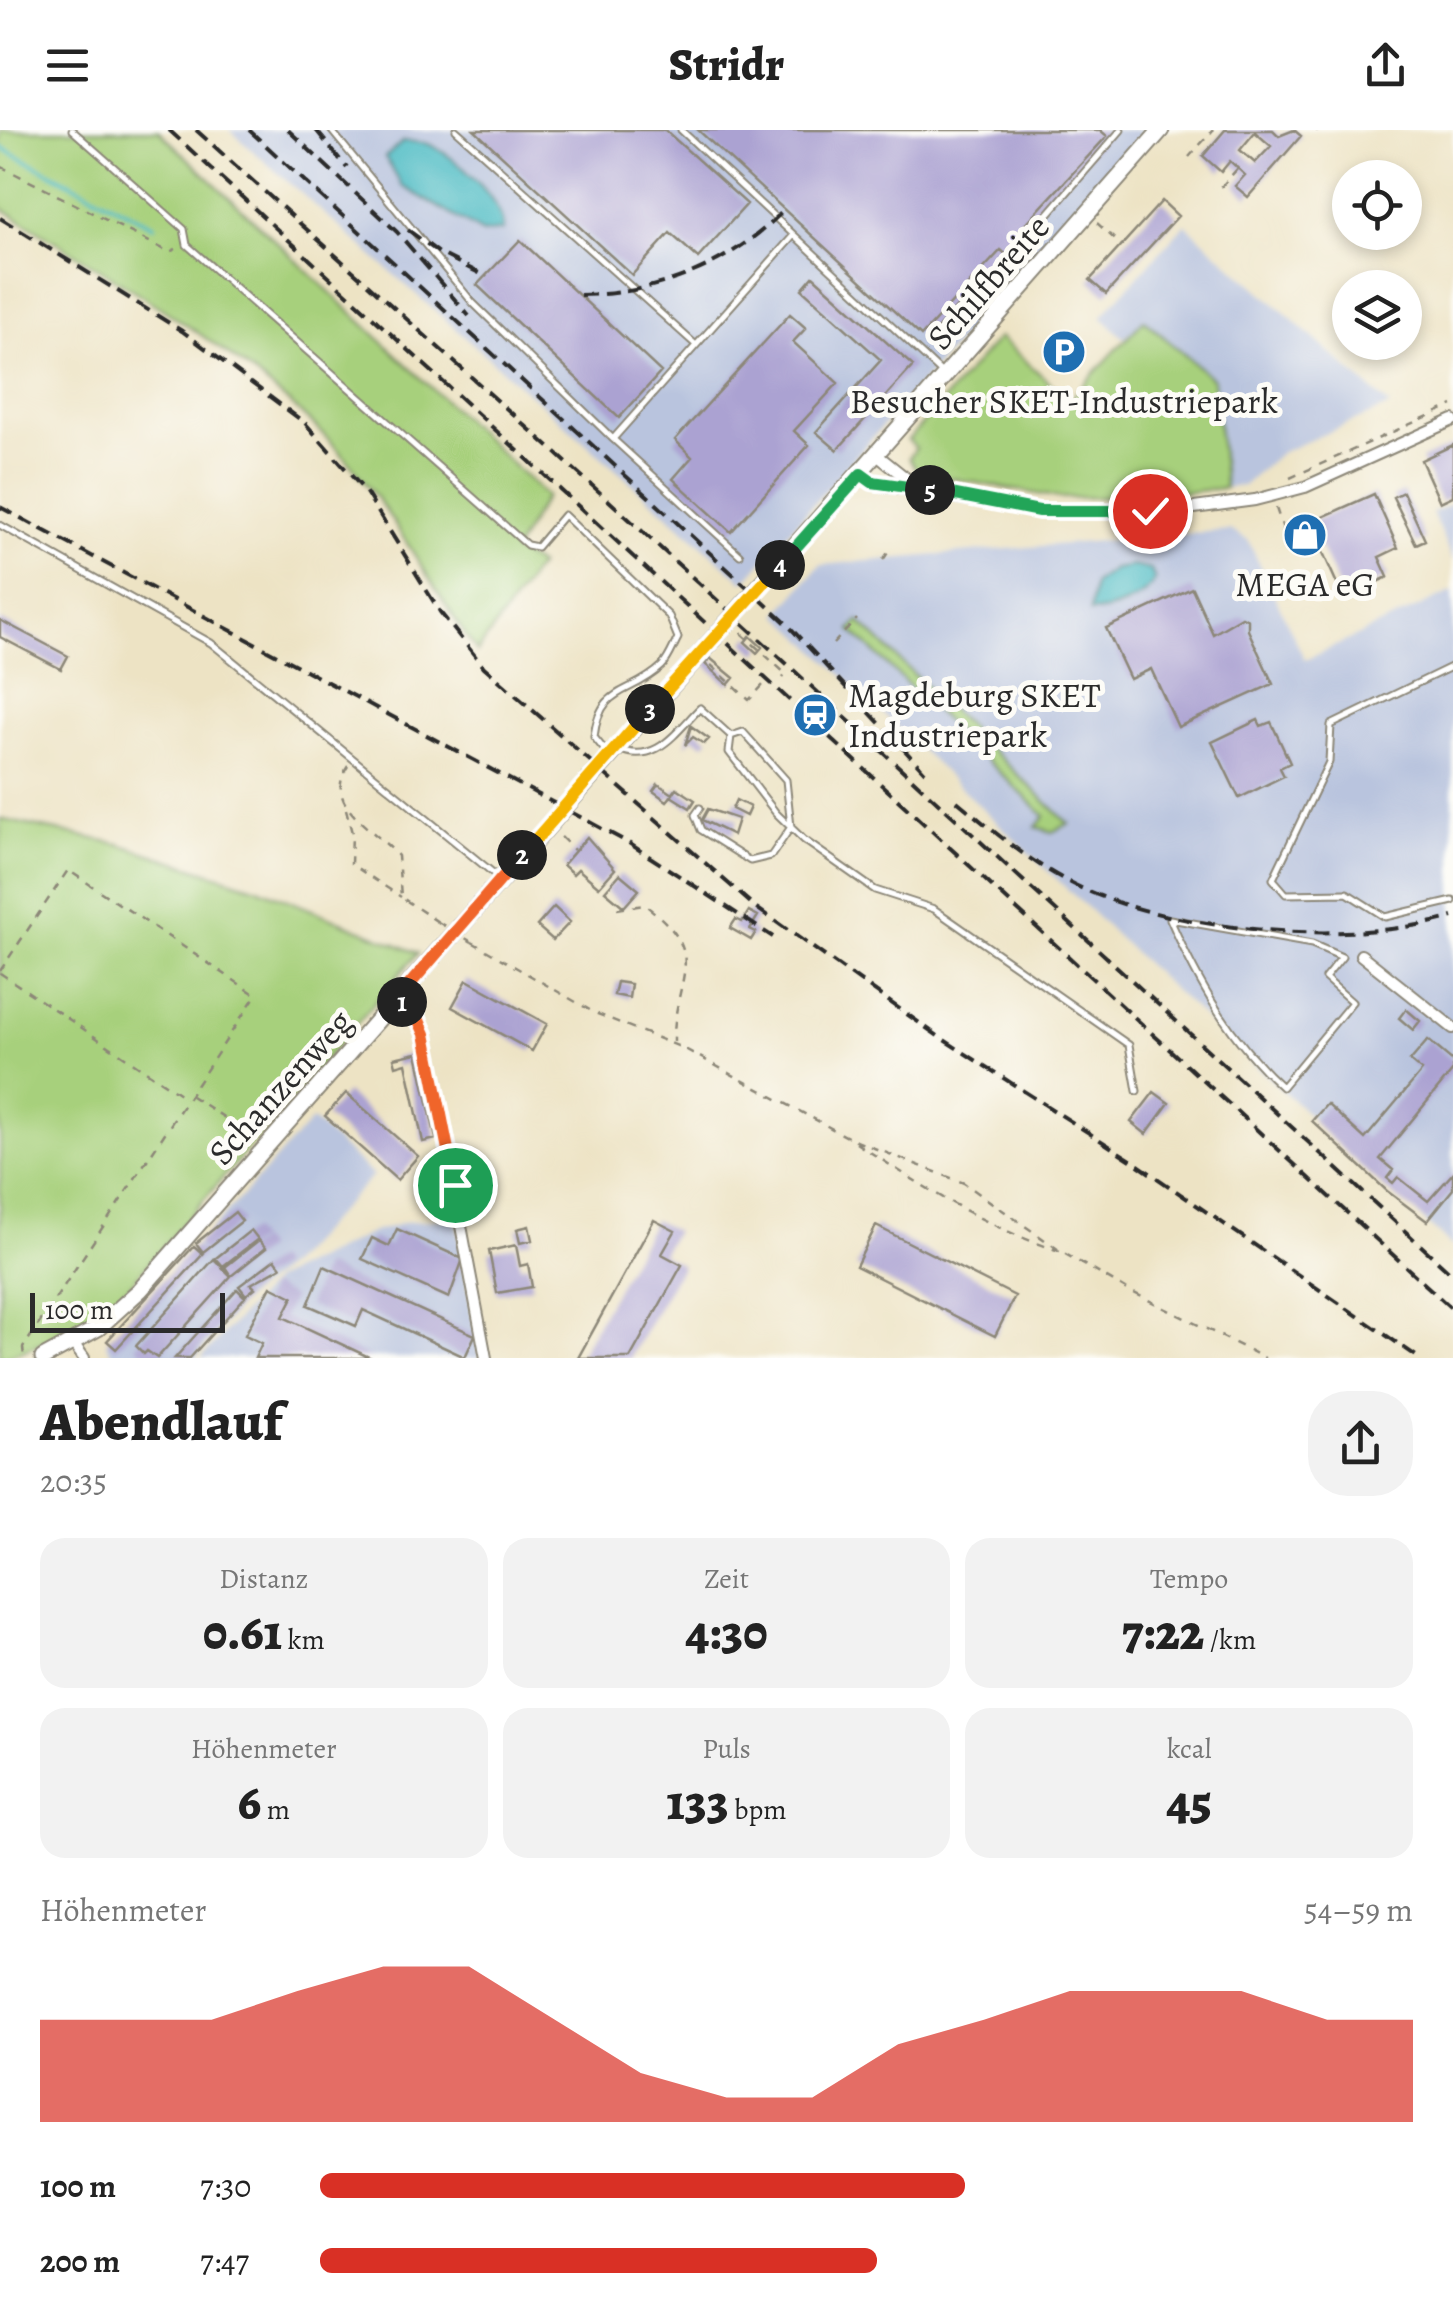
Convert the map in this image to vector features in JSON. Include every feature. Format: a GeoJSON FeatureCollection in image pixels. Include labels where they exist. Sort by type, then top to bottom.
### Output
{"type":"FeatureCollection","features":[{"type":"Feature","properties":{"kind":"main road","name":"Schilfbreite"},"geometry":{"type":"LineString","coordinates":[[861,474],[1161,130]]}},
{"type":"Feature","properties":{"kind":"main road","name":"Schanzenweg"},"geometry":{"type":"LineString","coordinates":[[43,1358],[74,1344],[140,1290],[861,474]]}},
{"type":"Feature","properties":{"kind":"street"},"geometry":{"type":"LineString","coordinates":[[861,474],[872,482],[1021,508],[1150,511],[1272,496],[1338,474],[1453,420]]}},
{"type":"Feature","properties":{"kind":"street"},"geometry":{"type":"LineString","coordinates":[[877,455],[918,488]]}},
{"type":"Feature","properties":{"kind":"street"},"geometry":{"type":"LineString","coordinates":[[1361,954],[1453,1028]]}},
{"type":"Feature","properties":{"kind":"street"},"geometry":{"type":"LineString","coordinates":[[398,998],[417,1016],[425,1034],[486,1358]]}},
{"type":"Feature","properties":{"kind":"street"},"geometry":{"type":"LineString","coordinates":[[74,1344],[84,1358]]}},
{"type":"Feature","properties":{"kind":"lane"},"geometry":{"type":"LineString","coordinates":[[72,130],[184,228],[187,244],[526,545],[538,546],[564,515],[669,616],[678,638],[664,664],[608,697],[597,716],[594,737],[612,752],[635,756],[659,750],[700,708],[732,736]]}},
{"type":"Feature","properties":{"kind":"lane"},"geometry":{"type":"LineString","coordinates":[[331,130],[472,303],[740,554]]}},
{"type":"Feature","properties":{"kind":"lane"},"geometry":{"type":"LineString","coordinates":[[456,130],[696,345]]}},
{"type":"Feature","properties":{"kind":"lane"},"geometry":{"type":"LineString","coordinates":[[681,130],[946,377]]}},
{"type":"Feature","properties":{"kind":"lane"},"geometry":{"type":"LineString","coordinates":[[934,336],[970,297],[996,285],[1030,250],[1042,221],[1121,130]]}},
{"type":"Feature","properties":{"kind":"lane"},"geometry":{"type":"LineString","coordinates":[[613,439],[794,235]]}},
{"type":"Feature","properties":{"kind":"lane"},"geometry":{"type":"LineString","coordinates":[[0,525],[200,635],[501,880]]}},
{"type":"Feature","properties":{"kind":"lane"},"geometry":{"type":"LineString","coordinates":[[1453,666],[1331,724],[1329,762],[1274,879],[1286,894],[1346,893],[1385,917],[1453,901]]}},
{"type":"Feature","properties":{"kind":"lane"},"geometry":{"type":"LineString","coordinates":[[700,808],[696,815],[700,830],[750,861],[771,856],[790,828],[786,780],[744,732],[732,736]]}},
{"type":"Feature","properties":{"kind":"lane"},"geometry":{"type":"LineString","coordinates":[[732,736],[730,752],[790,828],[875,890],[934,909],[1129,1045],[1137,1091]]}},
{"type":"Feature","properties":{"kind":"lane"},"geometry":{"type":"LineString","coordinates":[[1170,919],[1312,944],[1342,957],[1325,978],[1352,1002],[1282,1087],[1247,1055],[1196,978],[1170,919]]}},
{"type":"Feature","properties":{"kind":"path"},"geometry":{"type":"LineString","coordinates":[[1189,156],[1214,130]]}},
{"type":"Feature","properties":{"kind":"path"},"geometry":{"type":"LineString","coordinates":[[0,166],[169,252],[187,244]]}},
{"type":"Feature","properties":{"kind":"path"},"geometry":{"type":"LineString","coordinates":[[1221,187],[1238,168]]}},
{"type":"Feature","properties":{"kind":"path"},"geometry":{"type":"LineString","coordinates":[[1096,222],[1121,246]]}},
{"type":"Feature","properties":{"kind":"path"},"geometry":{"type":"LineString","coordinates":[[1290,478],[1453,404]]}},
{"type":"Feature","properties":{"kind":"path"},"geometry":{"type":"LineString","coordinates":[[1272,496],[1285,535]]}},
{"type":"Feature","properties":{"kind":"path"},"geometry":{"type":"LineString","coordinates":[[883,560],[892,548]]}},
{"type":"Feature","properties":{"kind":"path"},"geometry":{"type":"LineString","coordinates":[[833,644],[857,619]]}},
{"type":"Feature","properties":{"kind":"path"},"geometry":{"type":"LineString","coordinates":[[736,628],[786,674],[783,678]]}},
{"type":"Feature","properties":{"kind":"path"},"geometry":{"type":"LineString","coordinates":[[706,660],[749,700],[766,682]]}},
{"type":"Feature","properties":{"kind":"path"},"geometry":{"type":"LineString","coordinates":[[353,758],[341,776],[340,793],[352,833],[350,864],[438,922],[596,1013],[674,1044],[850,1139],[945,1201],[1030,1242],[1065,1253]]}},
{"type":"Feature","properties":{"kind":"path"},"geometry":{"type":"LineString","coordinates":[[346,808],[398,856],[401,898]]}},
{"type":"Feature","properties":{"kind":"path"},"geometry":{"type":"LineString","coordinates":[[557,834],[574,850]]}},
{"type":"Feature","properties":{"kind":"path"},"geometry":{"type":"LineString","coordinates":[[24,1356],[24,1348],[188,1097],[256,995],[68,870],[0,972],[188,1097],[262,1142]]}},
{"type":"Feature","properties":{"kind":"path"},"geometry":{"type":"LineString","coordinates":[[617,909],[637,904],[655,912],[684,944],[687,959],[674,1016],[674,1044]]}},
{"type":"Feature","properties":{"kind":"path"},"geometry":{"type":"LineString","coordinates":[[850,1139],[964,1183],[1065,1253],[1126,1289],[1265,1358]]}},
{"type":"Feature","properties":{"kind":"shaded area"},"geometry":{"type":"Polygon","coordinates":[[[229,130],[1144,130],[1145,131],[744,582],[229,130]]]}},
{"type":"Feature","properties":{"kind":"shaded area"},"geometry":{"type":"Polygon","coordinates":[[[1185,224],[1332,355],[1332,360],[1338,360],[1390,406],[1280,453],[1243,486],[1225,488],[1213,379],[1145,320],[1124,338],[1101,317],[1185,224]]]}},
{"type":"Feature","properties":{"kind":"shaded area"},"geometry":{"type":"Polygon","coordinates":[[[1453,503],[1453,561],[1432,513],[1453,503]]]}},
{"type":"Feature","properties":{"kind":"shaded area"},"geometry":{"type":"Polygon","coordinates":[[[1230,530],[1248,540],[1305,660],[1453,591],[1453,1247],[1167,984],[778,614],[820,565],[1230,530]]]}},
{"type":"Feature","properties":{"kind":"shaded area"},"geometry":{"type":"Polygon","coordinates":[[[312,1120],[373,1175],[290,1264],[247,1297],[195,1358],[112,1354],[106,1343],[312,1120]]]}},
{"type":"Feature","properties":{"kind":"shaded area"},"geometry":{"type":"Polygon","coordinates":[[[456,1218],[480,1358],[201,1358],[274,1280],[373,1232],[407,1222],[456,1218]]]}},
{"type":"Feature","properties":{"kind":"green space"},"geometry":{"type":"Polygon","coordinates":[[[0,130],[158,130],[546,496],[514,551],[539,565],[477,652],[384,508],[318,429],[205,338],[0,207],[0,130]]]}},
{"type":"Feature","properties":{"kind":"green space"},"geometry":{"type":"Polygon","coordinates":[[[1144,320],[1213,379],[1225,488],[1145,497],[1059,498],[918,472],[909,458],[916,448],[908,440],[999,337],[1069,400],[1144,320]]]}},
{"type":"Feature","properties":{"kind":"green space"},"geometry":{"type":"Polygon","coordinates":[[[859,621],[1069,824],[1052,832],[1036,827],[1045,816],[851,630],[859,621]]]}},
{"type":"Feature","properties":{"kind":"green space"},"geometry":{"type":"Polygon","coordinates":[[[0,819],[119,844],[258,888],[418,953],[118,1299],[80,1329],[4,1358],[0,1358],[0,819]]]}},
{"type":"Feature","properties":{"kind":"water"},"geometry":{"type":"Polygon","coordinates":[[[404,141],[428,144],[463,168],[495,205],[503,230],[483,233],[402,186],[385,157],[404,141]]]}},
{"type":"Feature","properties":{"kind":"water"},"geometry":{"type":"Polygon","coordinates":[[[1133,566],[1151,570],[1155,580],[1150,587],[1126,604],[1090,612],[1094,583],[1114,569],[1133,566]]]}},
{"type":"Feature","properties":{"kind":"building"},"geometry":{"type":"Polygon","coordinates":[[[474,130],[665,130],[747,204],[698,258],[670,233],[632,275],[474,130]]]}},
{"type":"Feature","properties":{"kind":"building"},"geometry":{"type":"Polygon","coordinates":[[[698,130],[1100,130],[1107,136],[1019,231],[1025,237],[1008,256],[1001,250],[921,336],[698,130]]]}},
{"type":"Feature","properties":{"kind":"building"},"geometry":{"type":"Polygon","coordinates":[[[1225,130],[1273,130],[1279,136],[1294,130],[1301,136],[1248,197],[1235,186],[1245,175],[1230,161],[1221,172],[1203,156],[1225,130]],[[1255,132],[1240,150],[1255,163],[1271,146],[1255,132]]]}},
{"type":"Feature","properties":{"kind":"building"},"geometry":{"type":"Polygon","coordinates":[[[1162,201],[1178,216],[1106,294],[1090,280],[1162,201]]]}},
{"type":"Feature","properties":{"kind":"building"},"geometry":{"type":"Polygon","coordinates":[[[520,240],[661,372],[619,418],[477,285],[520,240]]]}},
{"type":"Feature","properties":{"kind":"building"},"geometry":{"type":"Polygon","coordinates":[[[813,276],[913,366],[837,450],[816,432],[881,360],[802,289],[813,276]]]}},
{"type":"Feature","properties":{"kind":"building"},"geometry":{"type":"Polygon","coordinates":[[[790,314],[806,328],[793,342],[838,383],[794,431],[809,445],[731,532],[673,479],[692,457],[675,440],[790,314]]]}},
{"type":"Feature","properties":{"kind":"building"},"geometry":{"type":"Polygon","coordinates":[[[1453,445],[1453,496],[1440,502],[1421,460],[1453,445]]]}},
{"type":"Feature","properties":{"kind":"building"},"geometry":{"type":"Polygon","coordinates":[[[1403,492],[1425,540],[1416,544],[1393,497],[1403,492]]]}},
{"type":"Feature","properties":{"kind":"building"},"geometry":{"type":"Polygon","coordinates":[[[1374,494],[1398,548],[1379,557],[1388,577],[1343,597],[1320,546],[1300,555],[1289,532],[1374,494]]]}},
{"type":"Feature","properties":{"kind":"building"},"geometry":{"type":"Polygon","coordinates":[[[1192,588],[1213,634],[1242,617],[1248,620],[1248,630],[1273,684],[1178,727],[1151,669],[1130,679],[1106,628],[1192,588]]]}},
{"type":"Feature","properties":{"kind":"building"},"geometry":{"type":"Polygon","coordinates":[[[0,620],[68,656],[61,669],[0,637],[0,620]]]}},
{"type":"Feature","properties":{"kind":"building"},"geometry":{"type":"Polygon","coordinates":[[[750,636],[762,647],[757,653],[745,642],[750,636]]]}},
{"type":"Feature","properties":{"kind":"building"},"geometry":{"type":"Polygon","coordinates":[[[710,658],[734,678],[728,685],[705,664],[710,658]]]}},
{"type":"Feature","properties":{"kind":"building"},"geometry":{"type":"Polygon","coordinates":[[[1258,720],[1261,726],[1271,722],[1290,763],[1280,768],[1284,776],[1239,798],[1212,742],[1258,720]]]}},
{"type":"Feature","properties":{"kind":"building"},"geometry":{"type":"Polygon","coordinates":[[[691,726],[709,739],[704,744],[693,737],[685,745],[691,726]]]}},
{"type":"Feature","properties":{"kind":"building"},"geometry":{"type":"Polygon","coordinates":[[[658,784],[673,794],[667,801],[653,791],[658,784]]]}},
{"type":"Feature","properties":{"kind":"building"},"geometry":{"type":"Polygon","coordinates":[[[677,788],[695,800],[690,808],[671,796],[677,788]]]}},
{"type":"Feature","properties":{"kind":"building"},"geometry":{"type":"Polygon","coordinates":[[[736,800],[750,807],[746,816],[732,809],[736,800]]]}},
{"type":"Feature","properties":{"kind":"building"},"geometry":{"type":"Polygon","coordinates":[[[708,809],[738,819],[733,835],[702,820],[708,809]]]}},
{"type":"Feature","properties":{"kind":"building"},"geometry":{"type":"Polygon","coordinates":[[[587,837],[615,869],[599,887],[578,869],[573,874],[563,865],[587,837]]]}},
{"type":"Feature","properties":{"kind":"building"},"geometry":{"type":"Polygon","coordinates":[[[620,874],[639,890],[624,907],[605,891],[620,874]]]}},
{"type":"Feature","properties":{"kind":"building"},"geometry":{"type":"Polygon","coordinates":[[[554,907],[570,922],[553,940],[537,926],[554,907]]]}},
{"type":"Feature","properties":{"kind":"building"},"geometry":{"type":"Polygon","coordinates":[[[749,911],[758,916],[750,929],[756,932],[751,940],[730,928],[736,919],[742,922],[749,911]]]}},
{"type":"Feature","properties":{"kind":"building"},"geometry":{"type":"Polygon","coordinates":[[[467,980],[547,1024],[532,1051],[452,1007],[467,980]]]}},
{"type":"Feature","properties":{"kind":"building"},"geometry":{"type":"Polygon","coordinates":[[[617,982],[631,984],[629,998],[614,995],[617,982]]]}},
{"type":"Feature","properties":{"kind":"building"},"geometry":{"type":"Polygon","coordinates":[[[1406,1009],[1420,1021],[1413,1030],[1399,1018],[1406,1009]]]}},
{"type":"Feature","properties":{"kind":"building"},"geometry":{"type":"Polygon","coordinates":[[[1428,1040],[1453,1061],[1453,1070],[1380,1159],[1393,1170],[1387,1178],[1393,1183],[1398,1177],[1428,1201],[1453,1173],[1453,1189],[1427,1221],[1387,1191],[1312,1121],[1327,1104],[1365,1139],[1422,1071],[1410,1061],[1428,1040]]]}},
{"type":"Feature","properties":{"kind":"building"},"geometry":{"type":"Polygon","coordinates":[[[417,1053],[436,1139],[423,1142],[406,1063],[396,1066],[394,1058],[417,1053]]]}},
{"type":"Feature","properties":{"kind":"building"},"geometry":{"type":"Polygon","coordinates":[[[1154,1092],[1169,1103],[1146,1134],[1131,1122],[1154,1092]]]}},
{"type":"Feature","properties":{"kind":"building"},"geometry":{"type":"Polygon","coordinates":[[[346,1093],[418,1156],[397,1180],[325,1116],[346,1093]]]}},
{"type":"Feature","properties":{"kind":"building"},"geometry":{"type":"Polygon","coordinates":[[[235,1212],[242,1221],[203,1252],[196,1243],[235,1212]]]}},
{"type":"Feature","properties":{"kind":"building"},"geometry":{"type":"Polygon","coordinates":[[[654,1220],[675,1231],[662,1254],[682,1265],[630,1358],[578,1358],[654,1220]]]}},
{"type":"Feature","properties":{"kind":"building"},"geometry":{"type":"Polygon","coordinates":[[[529,1226],[532,1240],[520,1243],[517,1229],[529,1226]]]}},
{"type":"Feature","properties":{"kind":"building"},"geometry":{"type":"Polygon","coordinates":[[[876,1226],[1015,1296],[995,1336],[856,1266],[876,1226]]]}},
{"type":"Feature","properties":{"kind":"building"},"geometry":{"type":"Polygon","coordinates":[[[397,1229],[463,1259],[449,1298],[362,1259],[372,1238],[389,1246],[397,1229]]]}},
{"type":"Feature","properties":{"kind":"building"},"geometry":{"type":"Polygon","coordinates":[[[251,1230],[258,1239],[223,1266],[216,1258],[251,1230]]]}},
{"type":"Feature","properties":{"kind":"building"},"geometry":{"type":"Polygon","coordinates":[[[259,1240],[266,1248],[231,1276],[225,1267],[259,1240]]]}},
{"type":"Feature","properties":{"kind":"building"},"geometry":{"type":"Polygon","coordinates":[[[516,1245],[520,1266],[528,1264],[532,1287],[497,1293],[489,1251],[516,1245]]]}},
{"type":"Feature","properties":{"kind":"building"},"geometry":{"type":"Polygon","coordinates":[[[194,1246],[203,1254],[116,1349],[107,1341],[194,1246]]]}},
{"type":"Feature","properties":{"kind":"building"},"geometry":{"type":"Polygon","coordinates":[[[214,1259],[231,1276],[157,1358],[147,1351],[144,1354],[136,1346],[214,1259]]]}},
{"type":"Feature","properties":{"kind":"building"},"geometry":{"type":"Polygon","coordinates":[[[275,1259],[281,1267],[251,1284],[255,1288],[246,1295],[239,1286],[275,1259]]]}},
{"type":"Feature","properties":{"kind":"building"},"geometry":{"type":"Polygon","coordinates":[[[324,1266],[475,1335],[465,1357],[363,1310],[356,1326],[308,1305],[324,1266]]]}},
{"type":"Feature","properties":{"kind":"building"},"geometry":{"type":"Polygon","coordinates":[[[271,1286],[293,1297],[283,1317],[371,1358],[255,1358],[262,1343],[245,1335],[271,1286]]]}},
{"type":"Feature","properties":{"kind":"building"},"geometry":{"type":"Polygon","coordinates":[[[237,1289],[245,1297],[190,1358],[175,1358],[237,1289]]]}},
{"type":"Feature","properties":{"kind":"waterway"},"geometry":{"type":"LineString","coordinates":[[0,147],[154,226]]}},
{"type":"Feature","properties":{"kind":"railway"},"geometry":{"type":"LineString","coordinates":[[169,130],[1453,1310]]}},
{"type":"Feature","properties":{"kind":"railway"},"geometry":{"type":"LineString","coordinates":[[196,130],[606,498],[1453,1275]]}},
{"type":"Feature","properties":{"kind":"railway"},"geometry":{"type":"LineString","coordinates":[[249,130],[784,621],[925,772]]}},
{"type":"Feature","properties":{"kind":"railway"},"geometry":{"type":"LineString","coordinates":[[288,130],[397,232],[469,316]]}},
{"type":"Feature","properties":{"kind":"railway"},"geometry":{"type":"LineString","coordinates":[[316,130],[347,168]]}},
{"type":"Feature","properties":{"kind":"railway"},"geometry":{"type":"LineString","coordinates":[[580,295],[636,289],[691,273],[740,246],[784,210]]}},
{"type":"Feature","properties":{"kind":"railway"},"geometry":{"type":"LineString","coordinates":[[0,218],[182,331],[305,423],[365,491],[440,612],[484,667],[755,907],[938,1036],[1131,1160],[1419,1358]]}},
{"type":"Feature","properties":{"kind":"railway"},"geometry":{"type":"LineString","coordinates":[[408,230],[439,253],[485,276]]}},
{"type":"Feature","properties":{"kind":"railway"},"geometry":{"type":"LineString","coordinates":[[0,507],[627,842],[773,937]]}},
{"type":"Feature","properties":{"kind":"railway"},"geometry":{"type":"LineString","coordinates":[[957,801],[1054,874],[1109,899],[1155,913],[1258,930],[1312,932],[1411,926],[1453,917]]}},
{"type":"Feature","properties":{"kind":"place","name":"Besucher SKET-Industriepark"},"geometry":{"type":"Point","coordinates":[1064,352]}},
{"type":"Feature","properties":{"kind":"place","name":"MEGA eG"},"geometry":{"type":"Point","coordinates":[1305,535]}},
{"type":"Feature","properties":{"kind":"place","name":"Magdeburg SKET Industriepark"},"geometry":{"type":"Point","coordinates":[815,715]}},
{"type":"Feature","properties":{"kind":"route"},"geometry":{"type":"LineString","coordinates":[[455,1185],[425,1034],[417,1016],[398,998],[608,755],[861,474],[872,482],[1039,511],[1150,511]]}}]}
